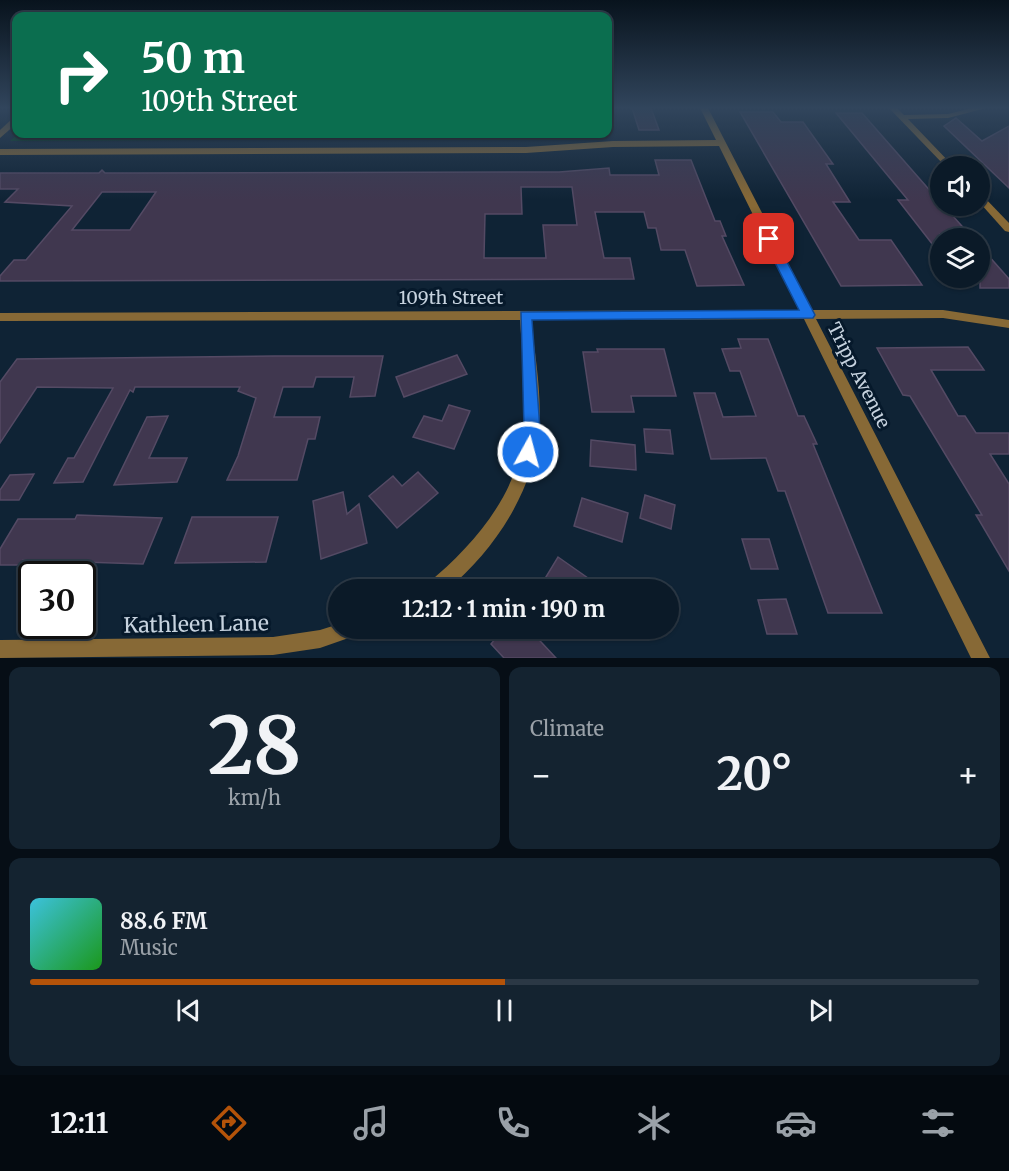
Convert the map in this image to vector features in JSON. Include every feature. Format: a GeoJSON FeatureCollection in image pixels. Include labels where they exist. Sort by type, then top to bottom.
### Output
{"type":"FeatureCollection","features":[{"type":"Feature","properties":{"kind":"street","name":"Tripp Avenue"},"geometry":{"type":"LineString","coordinates":[[718,139],[981,658]]}},
{"type":"Feature","properties":{"kind":"street"},"geometry":{"type":"LineString","coordinates":[[922,139],[939,156]]}},
{"type":"Feature","properties":{"kind":"street"},"geometry":{"type":"LineString","coordinates":[[0,152],[526,150],[595,145],[720,143]]}},
{"type":"Feature","properties":{"kind":"street"},"geometry":{"type":"LineString","coordinates":[[990,209],[1009,229]]}},
{"type":"Feature","properties":{"kind":"street","name":"109th Street"},"geometry":{"type":"LineString","coordinates":[[0,317],[943,314],[1009,324]]}},
{"type":"Feature","properties":{"kind":"street"},"geometry":{"type":"LineString","coordinates":[[447,579],[457,571],[495,527],[528,452],[532,429],[525,315]]}},
{"type":"Feature","properties":{"kind":"street","name":"Kathleen Lane"},"geometry":{"type":"LineString","coordinates":[[0,649],[273,645],[328,636]]}},
{"type":"Feature","properties":{"kind":"green space"},"geometry":{"type":"Polygon","coordinates":[[[13,139],[216,139],[215,140],[10,141],[13,139]]]}},
{"type":"Feature","properties":{"kind":"building"},"geometry":{"type":"Polygon","coordinates":[[[756,139],[815,139],[833,164],[826,164],[850,202],[833,202],[859,240],[891,240],[922,285],[841,286],[756,139]]]}},
{"type":"Feature","properties":{"kind":"building"},"geometry":{"type":"Polygon","coordinates":[[[857,139],[885,139],[930,191],[930,216],[953,216],[964,228],[930,228],[930,241],[898,200],[908,200],[857,139]]]}},
{"type":"Feature","properties":{"kind":"building"},"geometry":{"type":"Polygon","coordinates":[[[957,139],[979,139],[982,141],[986,139],[1009,139],[1009,188],[990,170],[990,156],[975,156],[957,139]]]}},
{"type":"Feature","properties":{"kind":"building"},"geometry":{"type":"Polygon","coordinates":[[[655,160],[691,160],[715,221],[720,221],[726,236],[722,236],[744,285],[697,286],[685,250],[661,250],[656,228],[648,228],[644,212],[595,212],[604,258],[630,258],[634,279],[0,281],[0,276],[14,260],[26,260],[72,206],[5,202],[18,189],[0,189],[0,173],[99,173],[102,170],[105,173],[559,172],[609,168],[610,175],[659,175],[655,160]],[[521,187],[522,214],[485,214],[484,258],[546,258],[543,225],[577,225],[572,187],[521,187]],[[102,192],[72,230],[130,230],[156,192],[102,192]]]}},
{"type":"Feature","properties":{"kind":"building"},"geometry":{"type":"Polygon","coordinates":[[[990,257],[1009,279],[1009,288],[990,288],[990,257]]]}},
{"type":"Feature","properties":{"kind":"building"},"geometry":{"type":"Polygon","coordinates":[[[738,339],[768,339],[798,416],[804,416],[817,444],[813,444],[882,613],[828,613],[785,491],[778,491],[766,458],[711,459],[694,393],[715,393],[723,417],[756,416],[740,371],[730,371],[722,349],[741,348],[738,339]]]}},
{"type":"Feature","properties":{"kind":"building"},"geometry":{"type":"Polygon","coordinates":[[[968,347],[984,370],[931,370],[958,416],[965,416],[976,433],[1009,433],[1009,454],[990,454],[1009,484],[1009,571],[976,515],[982,515],[910,396],[903,395],[877,348],[968,347]]]}},
{"type":"Feature","properties":{"kind":"building"},"geometry":{"type":"Polygon","coordinates":[[[597,349],[664,349],[676,396],[631,396],[634,412],[592,412],[583,352],[598,352],[597,349]]]}},
{"type":"Feature","properties":{"kind":"building"},"geometry":{"type":"Polygon","coordinates":[[[457,355],[467,374],[404,397],[396,377],[457,355]]]}},
{"type":"Feature","properties":{"kind":"building"},"geometry":{"type":"Polygon","coordinates":[[[383,356],[375,396],[350,397],[354,377],[316,377],[313,387],[283,387],[274,417],[320,417],[315,439],[308,439],[297,480],[227,480],[238,456],[256,398],[238,391],[240,387],[135,387],[133,392],[130,390],[83,482],[54,483],[68,458],[74,458],[113,388],[37,387],[0,443],[0,382],[17,359],[383,356]]]}},
{"type":"Feature","properties":{"kind":"building"},"geometry":{"type":"Polygon","coordinates":[[[449,405],[470,411],[454,449],[413,437],[424,416],[442,421],[449,405]]]}},
{"type":"Feature","properties":{"kind":"building"},"geometry":{"type":"Polygon","coordinates":[[[168,416],[149,458],[187,458],[177,482],[114,485],[147,417],[168,416]]]}},
{"type":"Feature","properties":{"kind":"building"},"geometry":{"type":"Polygon","coordinates":[[[644,429],[670,430],[673,454],[646,452],[644,429]]]}},
{"type":"Feature","properties":{"kind":"building"},"geometry":{"type":"Polygon","coordinates":[[[591,440],[635,445],[636,470],[590,466],[591,440]]]}},
{"type":"Feature","properties":{"kind":"building"},"geometry":{"type":"Polygon","coordinates":[[[418,472],[438,493],[397,528],[369,496],[393,476],[402,486],[418,472]]]}},
{"type":"Feature","properties":{"kind":"building"},"geometry":{"type":"Polygon","coordinates":[[[34,474],[19,500],[0,500],[0,490],[10,475],[34,474]]]}},
{"type":"Feature","properties":{"kind":"building"},"geometry":{"type":"Polygon","coordinates":[[[343,492],[347,514],[359,504],[367,543],[321,559],[313,501],[343,492]]]}},
{"type":"Feature","properties":{"kind":"building"},"geometry":{"type":"Polygon","coordinates":[[[645,495],[675,505],[671,529],[640,518],[645,495]]]}},
{"type":"Feature","properties":{"kind":"building"},"geometry":{"type":"Polygon","coordinates":[[[582,498],[628,513],[622,542],[574,526],[582,498]]]}},
{"type":"Feature","properties":{"kind":"building"},"geometry":{"type":"Polygon","coordinates":[[[77,515],[162,518],[143,564],[23,560],[18,561],[18,565],[0,565],[0,549],[18,519],[75,519],[77,515]]]}},
{"type":"Feature","properties":{"kind":"building"},"geometry":{"type":"Polygon","coordinates":[[[192,517],[278,517],[266,562],[175,563],[192,517]]]}},
{"type":"Feature","properties":{"kind":"building"},"geometry":{"type":"Polygon","coordinates":[[[742,539],[769,539],[778,569],[751,569],[742,539]]]}},
{"type":"Feature","properties":{"kind":"building"},"geometry":{"type":"Polygon","coordinates":[[[558,557],[589,579],[545,579],[558,557]]]}},
{"type":"Feature","properties":{"kind":"building"},"geometry":{"type":"Polygon","coordinates":[[[786,599],[797,634],[767,634],[758,600],[786,599]]]}},
{"type":"Feature","properties":{"kind":"building"},"geometry":{"type":"Polygon","coordinates":[[[495,639],[538,639],[556,658],[504,658],[491,644],[495,639]]]}},
{"type":"Feature","properties":{"kind":"route"},"geometry":{"type":"LineString","coordinates":[[528,452],[532,429],[525,315],[808,315],[769,239]]}}]}
